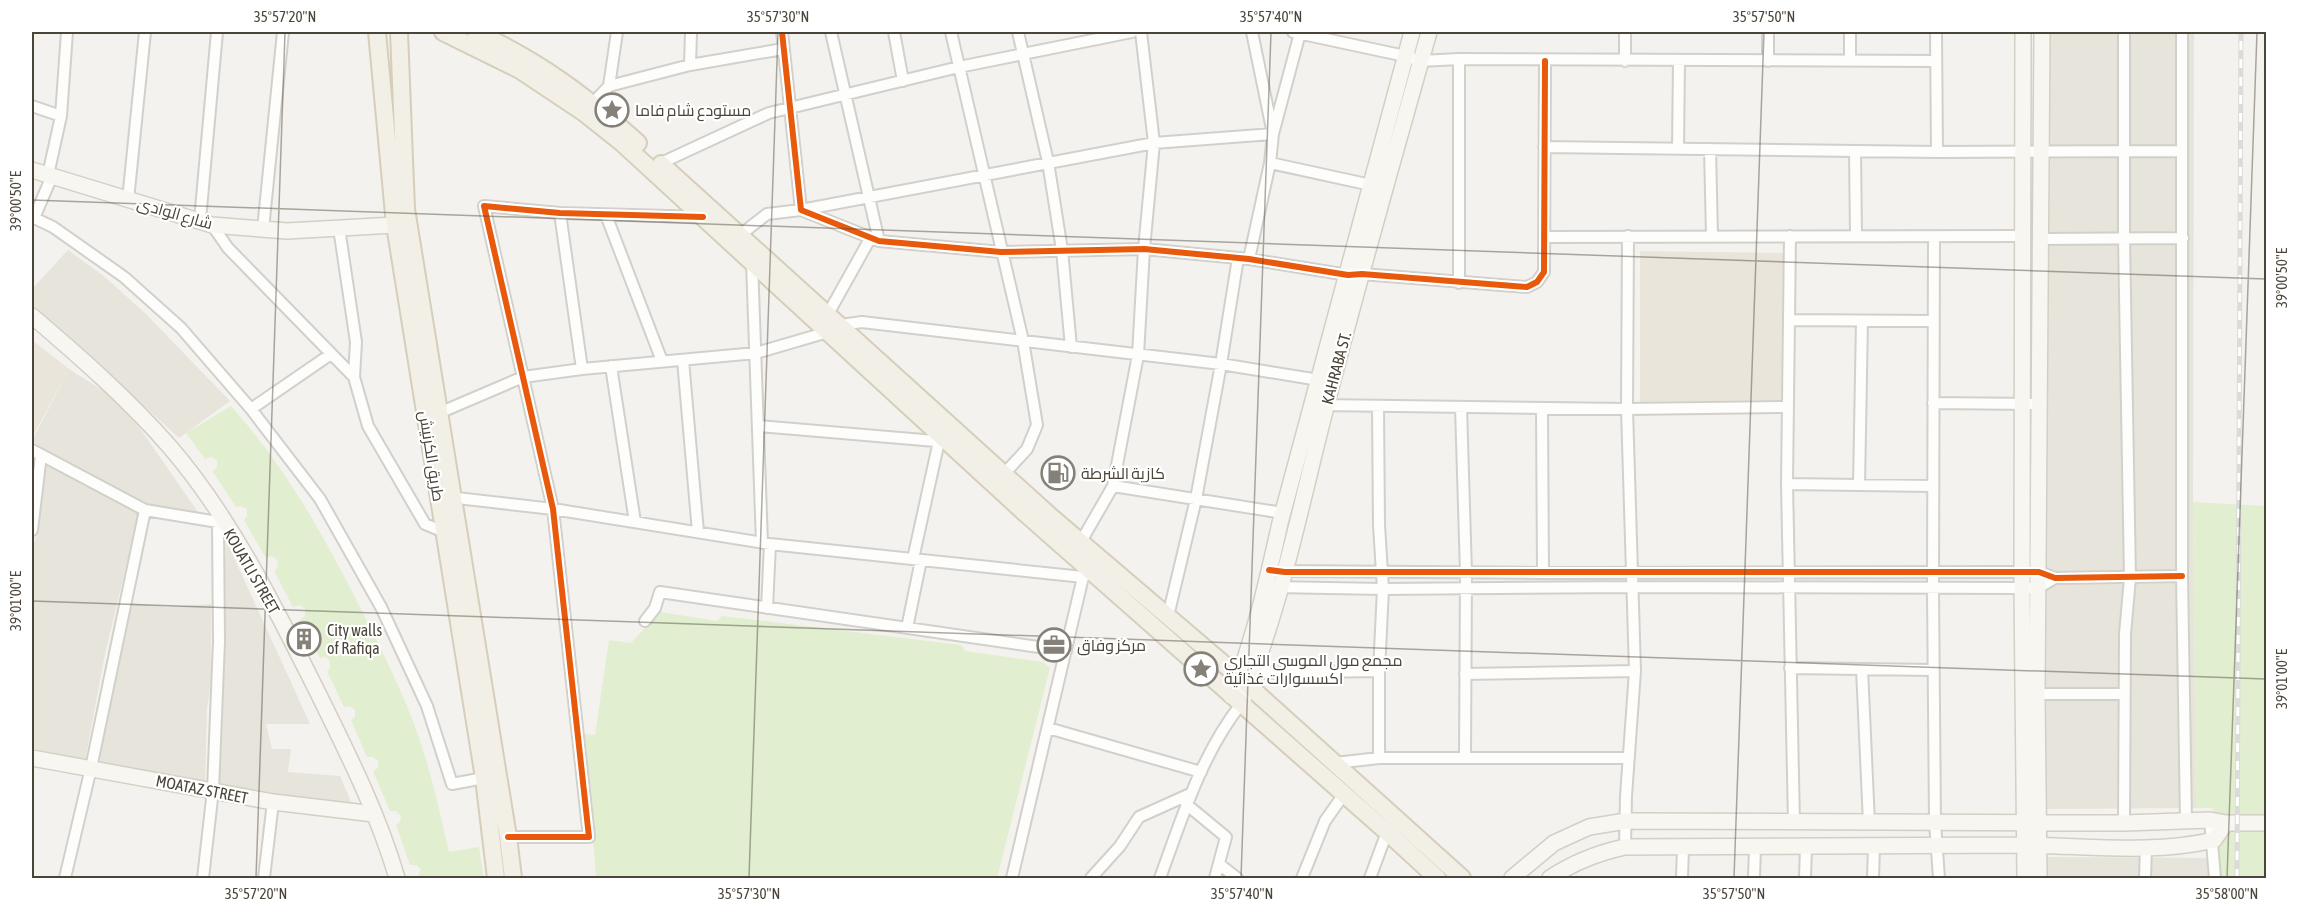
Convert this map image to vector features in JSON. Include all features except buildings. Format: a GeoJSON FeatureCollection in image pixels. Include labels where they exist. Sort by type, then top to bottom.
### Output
{"type":"FeatureCollection","features":[{"type":"Feature","properties":{"kind":"main road","name":"طريق الكرنيش"},"geometry":{"type":"LineString","coordinates":[[376,32],[395,225],[508,837],[513,879]]}},
{"type":"Feature","properties":{"kind":"main road","name":"طريق الكرنيش"},"geometry":{"type":"LineString","coordinates":[[399,32],[406,209],[439,413],[446,497],[444,532],[484,778],[496,879]]}},
{"type":"Feature","properties":{"kind":"main road"},"geometry":{"type":"LineString","coordinates":[[442,32],[520,70],[583,112],[622,143],[752,262],[1004,474],[1076,548],[1093,571],[1437,879]]}},
{"type":"Feature","properties":{"kind":"main road"},"geometry":{"type":"LineString","coordinates":[[476,32],[549,71],[593,103],[828,314],[834,329],[943,441],[1076,548]]}},
{"type":"Feature","properties":{"kind":"main road","name":"KAHRABA ST."},"geometry":{"type":"LineString","coordinates":[[1273,587],[1269,570],[1283,513],[1319,404],[1354,275],[1371,185],[1412,32]]}},
{"type":"Feature","properties":{"kind":"main road","name":"KAHRABA ST."},"geometry":{"type":"LineString","coordinates":[[1236,700],[1247,679],[1273,587],[1285,572],[1319,404],[1319,380],[1429,32]]}},
{"type":"Feature","properties":{"kind":"main road"},"geometry":{"type":"LineString","coordinates":[[2023,32],[2022,588],[2032,823]]}},
{"type":"Feature","properties":{"kind":"main road"},"geometry":{"type":"LineString","coordinates":[[2025,879],[2032,845],[2037,694],[2042,32]]}},
{"type":"Feature","properties":{"kind":"main road","name":"شارع الوادى"},"geometry":{"type":"LineString","coordinates":[[32,170],[206,222],[287,231],[395,225]]}},
{"type":"Feature","properties":{"kind":"main road","name":"KOUATLI STREET"},"geometry":{"type":"LineString","coordinates":[[32,316],[89,364],[169,446],[193,476],[302,662],[356,771],[397,879]]}},
{"type":"Feature","properties":{"kind":"main road"},"geometry":{"type":"LineString","coordinates":[[1093,571],[1168,616],[1247,679],[1335,764],[1462,879]]}},
{"type":"Feature","properties":{"kind":"main road","name":"MOATAZ STREET"},"geometry":{"type":"LineString","coordinates":[[32,758],[273,802],[374,814]]}},
{"type":"Feature","properties":{"kind":"main road"},"geometry":{"type":"LineString","coordinates":[[1512,879],[1554,843],[1589,827],[1626,821],[2124,823],[2210,820],[2226,823],[2266,823]]}},
{"type":"Feature","properties":{"kind":"main road"},"geometry":{"type":"LineString","coordinates":[[1550,879],[1566,867],[1597,852],[1625,847],[2032,845],[2146,848],[2214,840],[2226,823]]}},
{"type":"Feature","properties":{"kind":"main road"},"geometry":{"type":"LineString","coordinates":[[2032,845],[2039,879]]}},
{"type":"Feature","properties":{"kind":"street"},"geometry":{"type":"LineString","coordinates":[[67,32],[61,116],[50,175],[33,217],[54,227],[124,277],[181,328],[251,409],[320,500],[381,606],[427,706],[452,784],[484,778]]}},
{"type":"Feature","properties":{"kind":"street"},"geometry":{"type":"LineString","coordinates":[[128,200],[145,32]]}},
{"type":"Feature","properties":{"kind":"street"},"geometry":{"type":"LineString","coordinates":[[217,32],[206,222],[228,248],[354,377]]}},
{"type":"Feature","properties":{"kind":"street"},"geometry":{"type":"LineString","coordinates":[[263,229],[283,32]]}},
{"type":"Feature","properties":{"kind":"street"},"geometry":{"type":"LineString","coordinates":[[609,86],[617,32]]}},
{"type":"Feature","properties":{"kind":"street"},"geometry":{"type":"LineString","coordinates":[[690,64],[691,32]]}},
{"type":"Feature","properties":{"kind":"street"},"geometry":{"type":"LineString","coordinates":[[782,32],[801,210]]}},
{"type":"Feature","properties":{"kind":"street"},"geometry":{"type":"LineString","coordinates":[[828,314],[875,239],[831,32]]}},
{"type":"Feature","properties":{"kind":"street"},"geometry":{"type":"LineString","coordinates":[[894,32],[903,81]]}},
{"type":"Feature","properties":{"kind":"street"},"geometry":{"type":"LineString","coordinates":[[951,32],[1023,341],[1037,425],[1027,449],[1004,474]]}},
{"type":"Feature","properties":{"kind":"street"},"geometry":{"type":"LineString","coordinates":[[1018,32],[1048,162],[1062,250],[1071,347]]}},
{"type":"Feature","properties":{"kind":"street"},"geometry":{"type":"LineString","coordinates":[[661,163],[769,113],[959,67],[1132,32]]}},
{"type":"Feature","properties":{"kind":"street"},"geometry":{"type":"LineString","coordinates":[[1076,548],[1113,486],[1138,355],[1144,249],[1154,143],[1141,32]]}},
{"type":"Feature","properties":{"kind":"street"},"geometry":{"type":"LineString","coordinates":[[1252,32],[1273,134]]}},
{"type":"Feature","properties":{"kind":"street"},"geometry":{"type":"LineString","coordinates":[[1168,616],[1196,499],[1243,258],[1270,163],[1273,134],[1297,32],[1420,61],[1459,59],[1935,62]]}},
{"type":"Feature","properties":{"kind":"street"},"geometry":{"type":"LineString","coordinates":[[1625,32],[1625,61]]}},
{"type":"Feature","properties":{"kind":"street"},"geometry":{"type":"LineString","coordinates":[[1768,32],[1768,61]]}},
{"type":"Feature","properties":{"kind":"street"},"geometry":{"type":"LineString","coordinates":[[1850,32],[1850,61]]}},
{"type":"Feature","properties":{"kind":"street"},"geometry":{"type":"LineString","coordinates":[[1936,32],[1937,152]]}},
{"type":"Feature","properties":{"kind":"street"},"geometry":{"type":"LineString","coordinates":[[2124,32],[2124,238],[2130,578],[2125,634],[2124,823]]}},
{"type":"Feature","properties":{"kind":"street"},"geometry":{"type":"LineString","coordinates":[[2182,32],[2182,576],[2186,821]]}},
{"type":"Feature","properties":{"kind":"street"},"geometry":{"type":"LineString","coordinates":[[593,103],[609,86],[690,64],[783,50]]}},
{"type":"Feature","properties":{"kind":"street"},"geometry":{"type":"LineString","coordinates":[[1459,59],[1459,283]]}},
{"type":"Feature","properties":{"kind":"street"},"geometry":{"type":"LineString","coordinates":[[801,210],[875,239],[1001,252],[1144,249],[1243,258],[1354,275],[1527,287],[1537,282],[1544,272],[1545,61]]}},
{"type":"Feature","properties":{"kind":"street"},"geometry":{"type":"LineString","coordinates":[[1678,149],[1679,61]]}},
{"type":"Feature","properties":{"kind":"street"},"geometry":{"type":"LineString","coordinates":[[32,106],[61,116]]}},
{"type":"Feature","properties":{"kind":"street"},"geometry":{"type":"LineString","coordinates":[[740,235],[767,214],[868,198],[1154,143],[1273,134]]}},
{"type":"Feature","properties":{"kind":"street"},"geometry":{"type":"LineString","coordinates":[[1544,147],[1937,152],[2182,151]]}},
{"type":"Feature","properties":{"kind":"street"},"geometry":{"type":"LineString","coordinates":[[1710,149],[1712,236]]}},
{"type":"Feature","properties":{"kind":"street"},"geometry":{"type":"LineString","coordinates":[[1855,151],[1856,236]]}},
{"type":"Feature","properties":{"kind":"street"},"geometry":{"type":"LineString","coordinates":[[1270,163],[1371,185]]}},
{"type":"Feature","properties":{"kind":"street"},"geometry":{"type":"LineString","coordinates":[[508,837],[589,837],[553,509],[484,206],[560,213],[702,217]]}},
{"type":"Feature","properties":{"kind":"street"},"geometry":{"type":"LineString","coordinates":[[560,213],[582,369]]}},
{"type":"Feature","properties":{"kind":"street"},"geometry":{"type":"LineString","coordinates":[[606,215],[662,361]]}},
{"type":"Feature","properties":{"kind":"street"},"geometry":{"type":"LineString","coordinates":[[339,228],[356,342],[354,377],[368,426],[425,524],[444,532]]}},
{"type":"Feature","properties":{"kind":"street"},"geometry":{"type":"LineString","coordinates":[[1625,847],[1635,671],[1627,409],[1628,236]]}},
{"type":"Feature","properties":{"kind":"street"},"geometry":{"type":"LineString","coordinates":[[1790,236],[1787,484],[1794,823]]}},
{"type":"Feature","properties":{"kind":"street"},"geometry":{"type":"LineString","coordinates":[[1544,237],[2022,236]]}},
{"type":"Feature","properties":{"kind":"street"},"geometry":{"type":"LineString","coordinates":[[1934,237],[1933,670],[1935,823],[1939,879]]}},
{"type":"Feature","properties":{"kind":"street"},"geometry":{"type":"LineString","coordinates":[[2040,239],[2182,238]]}},
{"type":"Feature","properties":{"kind":"street"},"geometry":{"type":"LineString","coordinates":[[752,262],[758,426],[766,543],[767,608]]}},
{"type":"Feature","properties":{"kind":"street"},"geometry":{"type":"LineString","coordinates":[[1789,320],[1933,321]]}},
{"type":"Feature","properties":{"kind":"street"},"geometry":{"type":"LineString","coordinates":[[1859,485],[1862,321]]}},
{"type":"Feature","properties":{"kind":"street"},"geometry":{"type":"LineString","coordinates":[[439,413],[522,377],[610,366],[756,353],[862,322],[1221,364],[1319,380]]}},
{"type":"Feature","properties":{"kind":"street"},"geometry":{"type":"LineString","coordinates":[[251,409],[331,354]]}},
{"type":"Feature","properties":{"kind":"street"},"geometry":{"type":"LineString","coordinates":[[683,360],[698,532]]}},
{"type":"Feature","properties":{"kind":"street"},"geometry":{"type":"LineString","coordinates":[[610,366],[635,522]]}},
{"type":"Feature","properties":{"kind":"street"},"geometry":{"type":"LineString","coordinates":[[1319,404],[1627,409],[1788,407]]}},
{"type":"Feature","properties":{"kind":"street"},"geometry":{"type":"LineString","coordinates":[[1933,404],[2039,404]]}},
{"type":"Feature","properties":{"kind":"street"},"geometry":{"type":"LineString","coordinates":[[1378,406],[1379,525],[1383,572],[1379,671],[1379,758]]}},
{"type":"Feature","properties":{"kind":"street"},"geometry":{"type":"LineString","coordinates":[[1461,407],[1466,573],[1465,758]]}},
{"type":"Feature","properties":{"kind":"street"},"geometry":{"type":"LineString","coordinates":[[1542,408],[1543,573]]}},
{"type":"Feature","properties":{"kind":"street"},"geometry":{"type":"LineString","coordinates":[[758,426],[943,441],[917,560],[908,628]]}},
{"type":"Feature","properties":{"kind":"street"},"geometry":{"type":"LineString","coordinates":[[32,530],[36,452],[145,510],[221,523],[213,790],[203,879]]}},
{"type":"Feature","properties":{"kind":"street"},"geometry":{"type":"LineString","coordinates":[[1787,484],[1932,486]]}},
{"type":"Feature","properties":{"kind":"street"},"geometry":{"type":"LineString","coordinates":[[1113,486],[1283,513]]}},
{"type":"Feature","properties":{"kind":"street"},"geometry":{"type":"LineString","coordinates":[[446,497],[553,509],[766,543],[917,560],[1093,571],[1066,651],[1012,879]]}},
{"type":"Feature","properties":{"kind":"street"},"geometry":{"type":"LineString","coordinates":[[65,879],[91,768],[145,510]]}},
{"type":"Feature","properties":{"kind":"street"},"geometry":{"type":"LineString","coordinates":[[1269,570],[1466,573],[2039,572],[2055,578],[2182,576]]}},
{"type":"Feature","properties":{"kind":"street"},"geometry":{"type":"LineString","coordinates":[[1273,587],[1383,589],[1632,586],[2038,588],[2055,578]]}},
{"type":"Feature","properties":{"kind":"street"},"geometry":{"type":"LineString","coordinates":[[645,621],[655,608],[660,592],[1066,651]]}},
{"type":"Feature","properties":{"kind":"street"},"geometry":{"type":"LineString","coordinates":[[1790,668],[1933,670]]}},
{"type":"Feature","properties":{"kind":"street"},"geometry":{"type":"LineString","coordinates":[[1862,669],[1869,823]]}},
{"type":"Feature","properties":{"kind":"street"},"geometry":{"type":"LineString","coordinates":[[1247,679],[1379,671]]}},
{"type":"Feature","properties":{"kind":"street"},"geometry":{"type":"LineString","coordinates":[[1465,674],[1635,671]]}},
{"type":"Feature","properties":{"kind":"street"},"geometry":{"type":"LineString","coordinates":[[2037,694],[2124,694]]}},
{"type":"Feature","properties":{"kind":"street"},"geometry":{"type":"LineString","coordinates":[[1160,879],[1188,799],[1236,700]]}},
{"type":"Feature","properties":{"kind":"street"},"geometry":{"type":"LineString","coordinates":[[1048,728],[1201,772]]}},
{"type":"Feature","properties":{"kind":"street"},"geometry":{"type":"LineString","coordinates":[[1335,764],[1379,758],[1629,758]]}},
{"type":"Feature","properties":{"kind":"street"},"geometry":{"type":"LineString","coordinates":[[1302,879],[1325,821],[1344,794]]}},
{"type":"Feature","properties":{"kind":"street"},"geometry":{"type":"LineString","coordinates":[[1188,799],[1226,837],[1215,879]]}},
{"type":"Feature","properties":{"kind":"street"},"geometry":{"type":"LineString","coordinates":[[1091,879],[1120,846],[1139,818],[1188,799]]}},
{"type":"Feature","properties":{"kind":"street"},"geometry":{"type":"LineString","coordinates":[[264,879],[273,802]]}},
{"type":"Feature","properties":{"kind":"street"},"geometry":{"type":"LineString","coordinates":[[2210,820],[2214,840],[2215,879]]}},
{"type":"Feature","properties":{"kind":"street"},"geometry":{"type":"LineString","coordinates":[[1370,879],[1387,832]]}},
{"type":"Feature","properties":{"kind":"street"},"geometry":{"type":"LineString","coordinates":[[1754,879],[1755,846]]}},
{"type":"Feature","properties":{"kind":"street"},"geometry":{"type":"LineString","coordinates":[[1805,879],[1806,846]]}},
{"type":"Feature","properties":{"kind":"street"},"geometry":{"type":"LineString","coordinates":[[1873,879],[1874,846]]}},
{"type":"Feature","properties":{"kind":"street"},"geometry":{"type":"LineString","coordinates":[[1682,879],[1683,847]]}},
{"type":"Feature","properties":{"kind":"street"},"geometry":{"type":"LineString","coordinates":[[2145,879],[2146,848]]}},
{"type":"Feature","properties":{"kind":"street"},"geometry":{"type":"LineString","coordinates":[[1219,864],[1237,879]]}},
{"type":"Feature","properties":{"kind":"shaded area"},"geometry":{"type":"Polygon","coordinates":[[[2047,32],[2194,32],[2193,502],[2196,808],[2046,809],[2047,32]]]}},
{"type":"Feature","properties":{"kind":"shaded area"},"geometry":{"type":"Polygon","coordinates":[[[68,250],[105,277],[146,314],[230,401],[179,438],[32,305],[32,289],[68,250]]]}},
{"type":"Feature","properties":{"kind":"shaded area"},"geometry":{"type":"Polygon","coordinates":[[[1640,251],[1785,253],[1784,400],[1640,402],[1640,251]]]}},
{"type":"Feature","properties":{"kind":"shaded area"},"geometry":{"type":"Polygon","coordinates":[[[32,340],[69,369],[32,438],[32,340]]]}},
{"type":"Feature","properties":{"kind":"shaded area"},"geometry":{"type":"Polygon","coordinates":[[[69,369],[110,395],[139,427],[200,515],[145,506],[68,465],[32,441],[69,369]]]}},
{"type":"Feature","properties":{"kind":"shaded area"},"geometry":{"type":"Polygon","coordinates":[[[45,465],[139,513],[105,654],[85,761],[32,751],[32,553],[39,522],[45,465]]]}},
{"type":"Feature","properties":{"kind":"shaded area"},"geometry":{"type":"Polygon","coordinates":[[[226,540],[310,724],[266,724],[272,749],[291,749],[288,772],[340,776],[352,804],[275,797],[217,786],[226,540]]]}},
{"type":"Feature","properties":{"kind":"shaded area"},"geometry":{"type":"Polygon","coordinates":[[[132,603],[168,607],[211,604],[211,682],[207,709],[205,785],[96,765],[132,603]]]}},
{"type":"Feature","properties":{"kind":"shaded area"},"geometry":{"type":"Polygon","coordinates":[[[2047,857],[2213,858],[2213,878],[2047,878],[2047,857]]]}},
{"type":"Feature","properties":{"kind":"green space"},"geometry":{"type":"Polygon","coordinates":[[[231,406],[271,455],[338,564],[398,684],[411,717],[431,776],[449,852],[479,847],[484,878],[417,878],[421,870],[417,865],[410,865],[396,825],[400,822],[401,816],[396,811],[390,811],[373,771],[378,768],[378,761],[373,757],[367,757],[351,720],[355,717],[355,710],[350,706],[344,707],[327,671],[330,668],[330,661],[325,657],[320,658],[300,620],[305,616],[305,609],[300,605],[293,607],[274,571],[278,567],[277,560],[272,556],[266,558],[244,520],[247,516],[247,509],[241,506],[236,507],[213,472],[217,467],[217,460],[211,457],[205,459],[186,433],[231,406]]]}},
{"type":"Feature","properties":{"kind":"green space"},"geometry":{"type":"Polygon","coordinates":[[[2193,502],[2266,506],[2266,878],[2213,878],[2213,808],[2196,808],[2193,502]]]}},
{"type":"Feature","properties":{"kind":"green space"},"geometry":{"type":"Polygon","coordinates":[[[660,612],[717,621],[722,616],[961,645],[965,651],[1043,662],[1050,668],[997,878],[596,878],[585,734],[595,735],[609,640],[631,643],[660,612]]]}},
{"type":"Feature","properties":{"kind":"railway"},"geometry":{"type":"LineString","coordinates":[[2237,878],[2241,32]]}},
{"type":"Feature","properties":{"kind":"cycle path"},"geometry":{"type":"LineString","coordinates":[[782,32],[801,210],[879,241],[1001,252],[1144,249],[1249,259],[1348,275],[1362,274],[1527,287],[1537,282],[1544,272],[1545,61]]}},
{"type":"Feature","properties":{"kind":"cycle path"},"geometry":{"type":"LineString","coordinates":[[508,837],[589,837],[553,509],[484,206],[560,213],[703,217]]}},
{"type":"Feature","properties":{"kind":"cycle path"},"geometry":{"type":"LineString","coordinates":[[1269,570],[1285,572],[2039,572],[2055,578],[2182,576]]}},
{"type":"Feature","properties":{"kind":"place","name":"مستودع شام فاما"},"geometry":{"type":"Point","coordinates":[612,110]}},
{"type":"Feature","properties":{"kind":"place","name":"كازية الشرطة"},"geometry":{"type":"Point","coordinates":[1058,473]}},
{"type":"Feature","properties":{"kind":"place","name":"City walls of Rafiqa"},"geometry":{"type":"Point","coordinates":[304,639]}},
{"type":"Feature","properties":{"kind":"place","name":"مركز وفاق"},"geometry":{"type":"Point","coordinates":[1054,645]}},
{"type":"Feature","properties":{"kind":"place","name":"مجمع مول الموسى التجاري اكسسوارات غذائية"},"geometry":{"type":"Point","coordinates":[1201,669]}}]}
